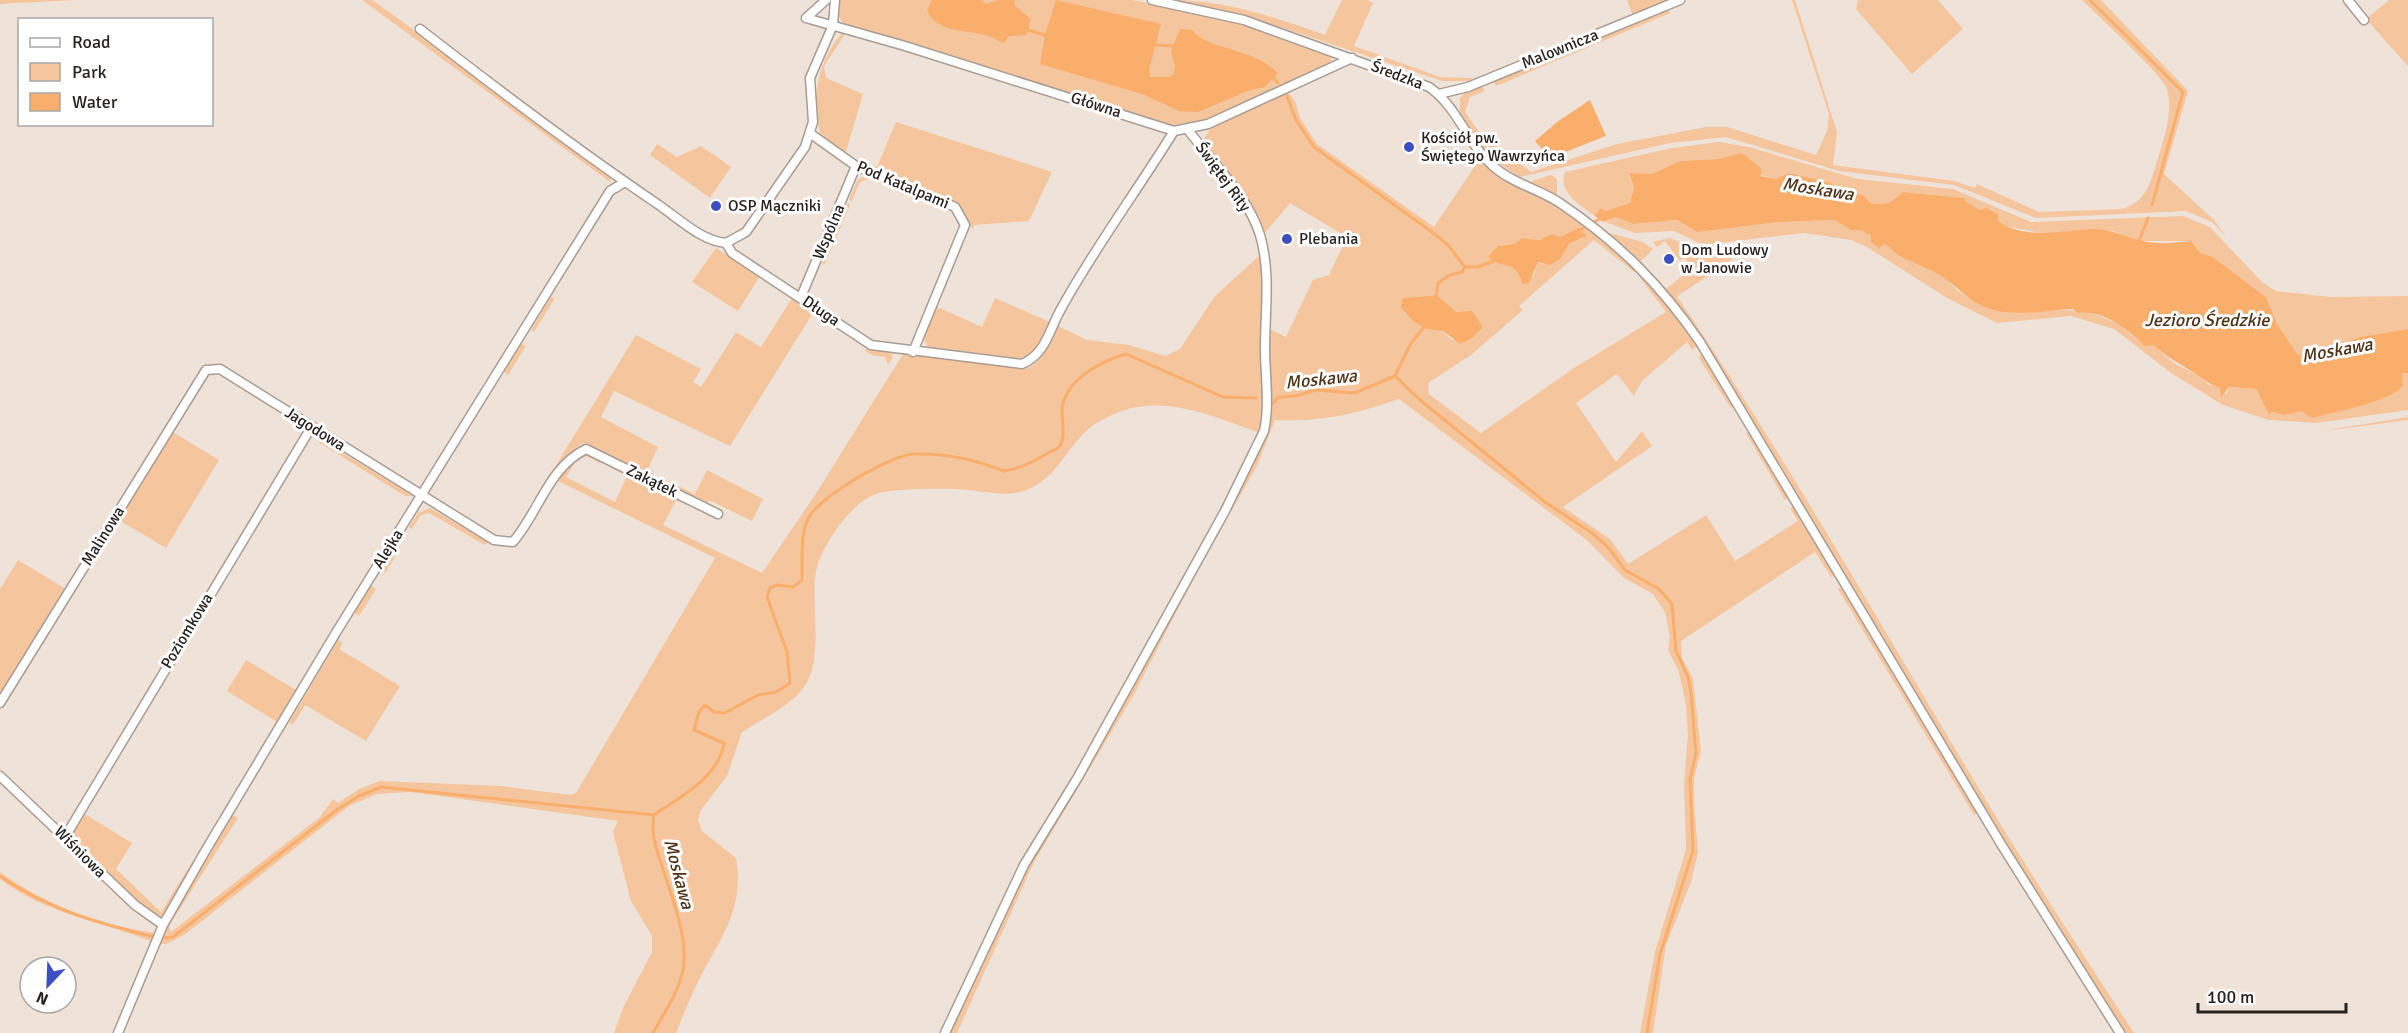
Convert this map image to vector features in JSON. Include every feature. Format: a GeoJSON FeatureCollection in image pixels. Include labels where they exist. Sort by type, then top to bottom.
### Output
{"type":"FeatureCollection","features":[{"type":"Feature","properties":{"kind":"street","name":"Główna"},"geometry":{"type":"LineString","coordinates":[[826,0],[806,18],[1174,131],[1188,130],[1208,124],[1352,58]]}},
{"type":"Feature","properties":{"kind":"street"},"geometry":{"type":"LineString","coordinates":[[726,243],[746,231],[806,147],[811,134],[810,78],[833,25],[835,0]]}},
{"type":"Feature","properties":{"kind":"street","name":"Średzka"},"geometry":{"type":"LineString","coordinates":[[1152,0],[1244,20],[1416,81],[1439,94],[1482,156],[1494,167],[1560,203],[1638,264],[1654,281],[1670,299],[1700,342],[2001,844],[2120,1033]]}},
{"type":"Feature","properties":{"kind":"street","name":"Malownicza"},"geometry":{"type":"LineString","coordinates":[[1439,94],[1468,87],[1680,0]]}},
{"type":"Feature","properties":{"kind":"street"},"geometry":{"type":"LineString","coordinates":[[2348,0],[2364,20]]}},
{"type":"Feature","properties":{"kind":"street","name":"Długa"},"geometry":{"type":"LineString","coordinates":[[420,29],[513,102],[705,237],[726,243],[732,253],[871,345],[914,352],[1022,363],[1037,356],[1093,253],[1174,131]]}},
{"type":"Feature","properties":{"kind":"street","name":"Świętej Rity"},"geometry":{"type":"LineString","coordinates":[[945,1033],[1020,874],[1084,766],[1259,444],[1267,417],[1268,299],[1260,236],[1240,197],[1188,130]]}},
{"type":"Feature","properties":{"kind":"street","name":"Pod Katalpami"},"geometry":{"type":"LineString","coordinates":[[811,134],[856,166],[956,207],[965,225],[914,352]]}},
{"type":"Feature","properties":{"kind":"street","name":"Wspólna"},"geometry":{"type":"LineString","coordinates":[[801,297],[856,166]]}},
{"type":"Feature","properties":{"kind":"street","name":"Alejka"},"geometry":{"type":"LineString","coordinates":[[118,1033],[163,925],[331,641],[610,191],[626,182]]}},
{"type":"Feature","properties":{"kind":"street","name":"Jagodowa"},"geometry":{"type":"LineString","coordinates":[[206,369],[220,369],[421,497],[494,540],[513,542],[569,457],[586,449]]}},
{"type":"Feature","properties":{"kind":"street","name":"Malinowa"},"geometry":{"type":"LineString","coordinates":[[0,703],[206,369]]}},
{"type":"Feature","properties":{"kind":"street","name":"Poziomkowa"},"geometry":{"type":"LineString","coordinates":[[65,837],[312,426]]}},
{"type":"Feature","properties":{"kind":"street","name":"Zakątek"},"geometry":{"type":"LineString","coordinates":[[586,449],[718,514]]}},
{"type":"Feature","properties":{"kind":"street","name":"Wiśniowa"},"geometry":{"type":"LineString","coordinates":[[0,776],[135,905],[163,925]]}},
{"type":"Feature","properties":{"kind":"green space"},"geometry":{"type":"Polygon","coordinates":[[[0,0],[76,0],[0,4],[0,0]]]}},
{"type":"Feature","properties":{"kind":"green space"},"geometry":{"type":"Polygon","coordinates":[[[362,0],[372,0],[392,14],[612,176],[610,182],[362,0]]]}},
{"type":"Feature","properties":{"kind":"green space"},"geometry":{"type":"Polygon","coordinates":[[[839,0],[1133,0],[1257,28],[1330,54],[1332,59],[1330,64],[1211,119],[1172,125],[844,24],[838,15],[839,0]]]}},
{"type":"Feature","properties":{"kind":"green space"},"geometry":{"type":"Polygon","coordinates":[[[1170,0],[1230,6],[1325,35],[1342,0],[1367,0],[1373,3],[1354,46],[1440,77],[1472,78],[1471,81],[1442,81],[1277,26],[1170,0]]]}},
{"type":"Feature","properties":{"kind":"green space"},"geometry":{"type":"Polygon","coordinates":[[[1627,0],[1668,0],[1632,14],[1627,0]]]}},
{"type":"Feature","properties":{"kind":"green space"},"geometry":{"type":"Polygon","coordinates":[[[1792,0],[1795,0],[1837,132],[1833,165],[1954,181],[1975,188],[1977,184],[2039,212],[2122,209],[2130,206],[2149,186],[2162,146],[2169,107],[2167,89],[2142,59],[2082,0],[2101,0],[2188,91],[2164,174],[2214,220],[2227,237],[2212,222],[2186,211],[2036,218],[1954,185],[1839,171],[1726,137],[1670,143],[1520,177],[1489,157],[1460,112],[1460,98],[1465,93],[1482,87],[1485,91],[1470,97],[1465,112],[1479,132],[1531,172],[1617,144],[1706,127],[1727,127],[1816,155],[1827,131],[1829,114],[1792,0]]]}},
{"type":"Feature","properties":{"kind":"green space"},"geometry":{"type":"Polygon","coordinates":[[[1858,0],[1938,0],[1963,29],[1912,74],[1856,9],[1858,0]]]}},
{"type":"Feature","properties":{"kind":"green space"},"geometry":{"type":"Polygon","coordinates":[[[2389,0],[2408,0],[2408,66],[2366,19],[2389,0]]]}},
{"type":"Feature","properties":{"kind":"green space"},"geometry":{"type":"Polygon","coordinates":[[[1668,9],[1670,13],[1496,86],[1494,82],[1668,9]]]}},
{"type":"Feature","properties":{"kind":"green space"},"geometry":{"type":"Polygon","coordinates":[[[841,34],[845,34],[824,66],[826,78],[863,94],[845,155],[820,133],[817,106],[818,80],[822,68],[826,57],[841,34]]]}},
{"type":"Feature","properties":{"kind":"green space"},"geometry":{"type":"Polygon","coordinates":[[[1287,90],[1295,101],[1300,118],[1317,144],[1434,227],[1479,160],[1496,173],[1574,218],[1637,268],[1634,272],[1594,240],[1519,306],[1523,310],[1471,355],[1428,383],[1429,394],[1481,433],[1574,368],[1666,312],[1640,278],[1645,277],[1697,346],[1692,350],[1687,342],[1642,381],[1634,396],[1617,374],[1576,403],[1616,462],[1642,431],[1652,446],[1563,507],[1610,539],[1628,564],[1706,515],[1735,561],[1798,521],[1790,508],[1794,506],[1836,574],[1831,577],[1815,552],[1681,641],[1682,658],[1693,679],[1701,751],[1694,778],[1698,852],[1691,882],[1666,945],[1653,1033],[1640,1033],[1655,952],[1686,849],[1684,783],[1688,735],[1686,705],[1679,672],[1668,650],[1670,637],[1665,612],[1653,594],[1624,578],[1588,541],[1399,399],[1338,416],[1308,420],[1275,420],[1257,466],[1206,555],[1133,696],[1034,862],[957,1033],[947,1033],[1013,894],[1262,444],[1268,384],[1269,329],[1286,337],[1313,280],[1329,275],[1347,237],[1290,203],[1263,235],[1207,149],[1205,137],[1213,125],[1287,90]],[[1578,228],[1560,237],[1552,234],[1539,240],[1522,238],[1514,244],[1498,246],[1492,261],[1515,270],[1522,284],[1534,275],[1538,262],[1543,264],[1560,259],[1569,244],[1584,238],[1578,228]],[[1437,295],[1403,298],[1452,340],[1471,339],[1483,327],[1477,319],[1456,312],[1437,295]]]}},
{"type":"Feature","properties":{"kind":"green space"},"geometry":{"type":"Polygon","coordinates":[[[896,122],[1052,172],[1029,221],[974,225],[972,229],[960,205],[861,165],[864,162],[877,167],[896,122]]]}},
{"type":"Feature","properties":{"kind":"green space"},"geometry":{"type":"Polygon","coordinates":[[[1719,142],[1749,147],[1857,179],[1953,189],[2031,222],[2183,216],[2210,227],[2262,282],[2276,291],[2330,297],[2408,296],[2408,329],[2359,337],[2329,351],[2298,355],[2277,324],[2266,297],[2213,257],[2200,253],[2190,241],[2140,241],[2113,231],[2093,229],[2047,234],[2005,226],[1965,201],[1965,198],[1903,192],[1889,203],[1872,204],[1863,195],[1832,188],[1833,184],[1828,182],[1790,173],[1776,179],[1761,175],[1761,168],[1742,153],[1718,159],[1680,161],[1652,174],[1629,174],[1634,187],[1630,203],[1605,211],[1597,211],[1594,215],[1571,197],[1564,185],[1565,172],[1672,148],[1719,142]]]}},
{"type":"Feature","properties":{"kind":"green space"},"geometry":{"type":"Polygon","coordinates":[[[657,144],[677,157],[701,146],[731,167],[710,198],[650,155],[657,144]]]}},
{"type":"Feature","properties":{"kind":"green space"},"geometry":{"type":"Polygon","coordinates":[[[869,175],[914,193],[912,198],[869,179],[860,182],[852,201],[849,200],[858,179],[869,175]]]}},
{"type":"Feature","properties":{"kind":"green space"},"geometry":{"type":"Polygon","coordinates":[[[1551,175],[1557,179],[1557,196],[1532,183],[1532,181],[1551,175]]]}},
{"type":"Feature","properties":{"kind":"green space"},"geometry":{"type":"Polygon","coordinates":[[[848,203],[850,205],[825,264],[822,263],[848,203]]]}},
{"type":"Feature","properties":{"kind":"green space"},"geometry":{"type":"Polygon","coordinates":[[[1616,217],[1633,224],[1677,220],[1697,232],[1781,222],[1834,220],[1851,230],[1863,231],[1891,247],[1896,254],[1946,279],[1958,291],[1986,308],[2087,311],[2121,325],[2144,346],[2153,345],[2175,364],[2202,377],[2208,384],[2220,388],[2226,394],[2229,387],[2256,389],[2269,415],[2272,412],[2283,414],[2300,411],[2328,414],[2368,403],[2389,395],[2403,386],[2402,373],[2408,373],[2408,410],[2316,423],[2269,420],[2223,405],[2171,373],[2114,329],[2071,316],[1997,323],[1947,298],[1867,247],[1851,240],[1804,233],[1709,244],[1699,243],[1674,231],[1635,233],[1605,222],[1616,217]]]}},
{"type":"Feature","properties":{"kind":"green space"},"geometry":{"type":"Polygon","coordinates":[[[1609,233],[1643,242],[1653,249],[1641,261],[1608,235],[1609,233]]]}},
{"type":"Feature","properties":{"kind":"green space"},"geometry":{"type":"Polygon","coordinates":[[[1669,238],[1710,252],[1745,248],[1724,266],[1677,296],[1805,497],[2009,838],[2134,1033],[2125,1033],[2117,1022],[2003,838],[1737,394],[1666,289],[1693,267],[1684,258],[1680,261],[1665,241],[1657,247],[1653,242],[1669,238]]]}},
{"type":"Feature","properties":{"kind":"green space"},"geometry":{"type":"Polygon","coordinates":[[[716,248],[760,276],[738,311],[692,282],[716,248]]]}},
{"type":"Feature","properties":{"kind":"green space"},"geometry":{"type":"Polygon","coordinates":[[[1260,255],[1264,290],[1264,418],[1260,433],[1216,417],[1185,409],[1169,406],[1132,408],[1110,416],[1090,428],[1049,475],[1031,488],[1007,494],[937,489],[879,493],[861,502],[838,527],[817,565],[815,650],[809,679],[801,691],[788,703],[742,732],[727,776],[701,810],[698,820],[702,831],[736,858],[737,893],[729,923],[695,988],[676,1033],[614,1033],[624,1006],[652,952],[652,936],[631,901],[613,832],[618,821],[411,792],[377,794],[349,806],[184,935],[166,944],[159,944],[166,926],[231,814],[238,818],[169,926],[171,932],[319,818],[333,799],[338,803],[361,788],[380,781],[501,786],[570,795],[576,793],[715,558],[556,480],[572,459],[587,453],[602,461],[600,463],[587,456],[576,461],[566,477],[615,502],[627,476],[611,468],[613,466],[683,500],[682,503],[676,500],[663,525],[762,573],[817,492],[903,354],[1025,369],[1041,357],[1056,325],[1087,340],[1129,345],[1165,356],[1180,349],[1215,296],[1260,255]]]}},
{"type":"Feature","properties":{"kind":"green space"},"geometry":{"type":"Polygon","coordinates":[[[551,297],[555,298],[534,332],[531,330],[551,297]]]}},
{"type":"Feature","properties":{"kind":"green space"},"geometry":{"type":"Polygon","coordinates":[[[792,298],[813,313],[730,446],[614,391],[601,417],[658,447],[647,471],[654,474],[652,477],[583,443],[553,470],[636,335],[701,369],[693,382],[701,387],[736,332],[761,347],[792,298]]]}},
{"type":"Feature","properties":{"kind":"green space"},"geometry":{"type":"Polygon","coordinates":[[[995,298],[1050,322],[1041,341],[1033,351],[1015,359],[930,349],[926,344],[926,329],[935,306],[982,327],[995,298]]]}},
{"type":"Feature","properties":{"kind":"green space"},"geometry":{"type":"Polygon","coordinates":[[[521,344],[526,346],[508,375],[504,372],[521,344]]]}},
{"type":"Feature","properties":{"kind":"green space"},"geometry":{"type":"Polygon","coordinates":[[[868,347],[891,353],[893,357],[888,365],[885,357],[872,355],[865,351],[868,347]]]}},
{"type":"Feature","properties":{"kind":"green space"},"geometry":{"type":"Polygon","coordinates":[[[1702,354],[1735,405],[1731,408],[1698,357],[1702,354]]]}},
{"type":"Feature","properties":{"kind":"green space"},"geometry":{"type":"Polygon","coordinates":[[[2408,417],[2408,420],[2316,432],[2408,417]]]}},
{"type":"Feature","properties":{"kind":"green space"},"geometry":{"type":"Polygon","coordinates":[[[171,431],[219,460],[166,548],[117,519],[171,431]]]}},
{"type":"Feature","properties":{"kind":"green space"},"geometry":{"type":"Polygon","coordinates":[[[1751,431],[1789,497],[1785,500],[1746,433],[1751,431]]]}},
{"type":"Feature","properties":{"kind":"green space"},"geometry":{"type":"Polygon","coordinates":[[[320,439],[413,496],[405,496],[317,441],[320,439]]]}},
{"type":"Feature","properties":{"kind":"green space"},"geometry":{"type":"Polygon","coordinates":[[[707,470],[763,499],[752,521],[711,501],[704,503],[659,481],[661,478],[695,494],[707,470]]]}},
{"type":"Feature","properties":{"kind":"green space"},"geometry":{"type":"Polygon","coordinates":[[[430,508],[488,542],[485,545],[429,513],[421,515],[412,529],[409,527],[418,513],[430,508]]]}},
{"type":"Feature","properties":{"kind":"green space"},"geometry":{"type":"Polygon","coordinates":[[[394,548],[399,551],[385,573],[380,570],[394,548]]]}},
{"type":"Feature","properties":{"kind":"green space"},"geometry":{"type":"Polygon","coordinates":[[[18,560],[66,589],[0,697],[0,589],[18,560]]]}},
{"type":"Feature","properties":{"kind":"green space"},"geometry":{"type":"Polygon","coordinates":[[[370,585],[376,589],[359,616],[354,613],[370,585]]]}},
{"type":"Feature","properties":{"kind":"green space"},"geometry":{"type":"Polygon","coordinates":[[[1843,586],[1979,812],[1974,815],[1838,589],[1843,586]]]}},
{"type":"Feature","properties":{"kind":"green space"},"geometry":{"type":"Polygon","coordinates":[[[338,640],[343,643],[339,649],[400,686],[366,741],[305,705],[293,725],[289,723],[338,640]]]}},
{"type":"Feature","properties":{"kind":"green space"},"geometry":{"type":"Polygon","coordinates":[[[246,660],[296,690],[277,722],[227,691],[246,660]]]}},
{"type":"Feature","properties":{"kind":"green space"},"geometry":{"type":"Polygon","coordinates":[[[229,803],[162,917],[135,900],[68,837],[83,813],[132,843],[116,869],[161,912],[229,803]]]}},
{"type":"Feature","properties":{"kind":"green space"},"geometry":{"type":"Polygon","coordinates":[[[0,872],[17,884],[74,912],[115,925],[157,933],[153,942],[55,909],[36,901],[0,879],[0,872]]]}},
{"type":"Feature","properties":{"kind":"water"},"geometry":{"type":"Polygon","coordinates":[[[932,0],[981,0],[986,4],[998,0],[1014,0],[1015,6],[1031,19],[1027,35],[1009,36],[1004,43],[990,36],[943,26],[931,17],[927,10],[932,0]]]}},
{"type":"Feature","properties":{"kind":"water"},"geometry":{"type":"Polygon","coordinates":[[[1056,0],[1161,24],[1149,70],[1150,77],[1169,77],[1174,74],[1175,65],[1171,51],[1180,29],[1192,30],[1209,42],[1256,58],[1278,73],[1265,87],[1250,90],[1198,112],[1179,111],[1142,94],[1040,64],[1045,35],[1056,0]]]}},
{"type":"Feature","properties":{"kind":"water"},"geometry":{"type":"Polygon","coordinates":[[[1590,100],[1606,136],[1550,158],[1535,141],[1557,122],[1590,100]]]}},
{"type":"Feature","properties":{"kind":"water","name":"Jezioro Średzkie"},"geometry":{"type":"Polygon","coordinates":[[[1742,153],[1761,168],[1761,176],[1776,179],[1789,173],[1828,182],[1833,184],[1832,188],[1863,195],[1872,204],[1889,203],[1903,192],[1965,198],[1965,201],[1980,210],[1986,208],[1998,214],[1998,221],[2020,231],[2045,233],[2100,229],[2152,243],[2191,241],[2200,253],[2213,257],[2266,297],[2277,324],[2298,355],[2329,351],[2359,337],[2408,329],[2408,373],[2402,373],[2403,386],[2396,392],[2361,406],[2312,418],[2301,411],[2285,415],[2272,412],[2269,415],[2256,389],[2229,387],[2221,397],[2220,388],[2153,345],[2144,346],[2123,327],[2105,317],[2078,313],[2073,309],[2010,313],[1983,307],[1938,274],[1898,255],[1884,244],[1879,248],[1871,242],[1871,236],[1863,231],[1851,230],[1834,220],[1781,222],[1697,232],[1677,220],[1633,224],[1616,217],[1603,222],[1594,215],[1601,208],[1605,211],[1630,203],[1634,187],[1629,173],[1652,174],[1680,161],[1718,159],[1742,153]]]}},
{"type":"Feature","properties":{"kind":"water"},"geometry":{"type":"Polygon","coordinates":[[[1578,228],[1587,236],[1569,244],[1560,259],[1550,265],[1538,262],[1529,283],[1522,284],[1513,268],[1488,257],[1498,246],[1514,244],[1522,238],[1539,240],[1552,234],[1560,237],[1578,228]]]}},
{"type":"Feature","properties":{"kind":"water"},"geometry":{"type":"Polygon","coordinates":[[[1437,295],[1456,312],[1472,311],[1483,327],[1471,339],[1460,344],[1443,331],[1427,329],[1413,321],[1401,307],[1403,298],[1437,295]]]}},
{"type":"Feature","properties":{"kind":"waterway"},"geometry":{"type":"LineString","coordinates":[[2090,0],[2183,92],[2152,205]]}},
{"type":"Feature","properties":{"kind":"waterway"},"geometry":{"type":"LineString","coordinates":[[1025,29],[1047,36]]}},
{"type":"Feature","properties":{"kind":"waterway"},"geometry":{"type":"LineString","coordinates":[[1155,45],[1175,46]]}},
{"type":"Feature","properties":{"kind":"waterway"},"geometry":{"type":"LineString","coordinates":[[1273,77],[1278,83]]}},
{"type":"Feature","properties":{"kind":"waterway"},"geometry":{"type":"LineString","coordinates":[[1287,96],[1296,120],[1314,147],[1432,232],[1448,245],[1465,267]]}},
{"type":"Feature","properties":{"kind":"waterway","name":"Moskawa"},"geometry":{"type":"LineString","coordinates":[[1578,231],[1601,218]]}},
{"type":"Feature","properties":{"kind":"waterway"},"geometry":{"type":"LineString","coordinates":[[2139,241],[2148,218]]}},
{"type":"Feature","properties":{"kind":"waterway","name":"Moskawa"},"geometry":{"type":"LineString","coordinates":[[1436,298],[1438,283],[1450,275],[1462,272],[1465,267],[1478,267],[1494,261]]}},
{"type":"Feature","properties":{"kind":"waterway","name":"Moskawa"},"geometry":{"type":"LineString","coordinates":[[1274,403],[1278,397],[1296,396],[1316,390],[1354,393],[1395,376],[1411,343],[1425,326]]}},
{"type":"Feature","properties":{"kind":"waterway","name":"Moskawa"},"geometry":{"type":"LineString","coordinates":[[653,1033],[678,987],[684,960],[679,921],[655,844],[654,815],[697,785],[707,776],[721,755],[724,743],[694,730],[699,712],[705,705],[714,712],[725,713],[758,695],[776,692],[790,683],[787,652],[767,597],[770,588],[777,585],[793,587],[802,580],[804,532],[809,517],[816,508],[857,478],[903,456],[914,454],[949,456],[1004,471],[1028,464],[1057,449],[1061,444],[1062,410],[1070,389],[1077,381],[1095,367],[1126,354],[1223,397],[1256,398]]}},
{"type":"Feature","properties":{"kind":"waterway"},"geometry":{"type":"LineString","coordinates":[[1395,376],[1419,399],[1545,502],[1592,533],[1608,547],[1625,570],[1659,589],[1672,604],[1676,651],[1688,677],[1691,693],[1696,753],[1690,780],[1693,851],[1660,954],[1647,1033]]}},
{"type":"Feature","properties":{"kind":"waterway"},"geometry":{"type":"LineString","coordinates":[[161,938],[173,937],[338,809],[359,796],[381,787],[654,815]]}},
{"type":"Feature","properties":{"kind":"waterway"},"geometry":{"type":"LineString","coordinates":[[0,876],[18,888],[74,914],[154,937]]}},
{"type":"Feature","properties":{"kind":"place","name":"Kościół pw. Świętego Wawrzyńca"},"geometry":{"type":"Point","coordinates":[1409,147]}},
{"type":"Feature","properties":{"kind":"place","name":"OSP Mączniki"},"geometry":{"type":"Point","coordinates":[716,206]}},
{"type":"Feature","properties":{"kind":"place","name":"Plebania"},"geometry":{"type":"Point","coordinates":[1287,239]}},
{"type":"Feature","properties":{"kind":"place","name":"Dom Ludowy w Janowie"},"geometry":{"type":"Point","coordinates":[1669,259]}}]}
